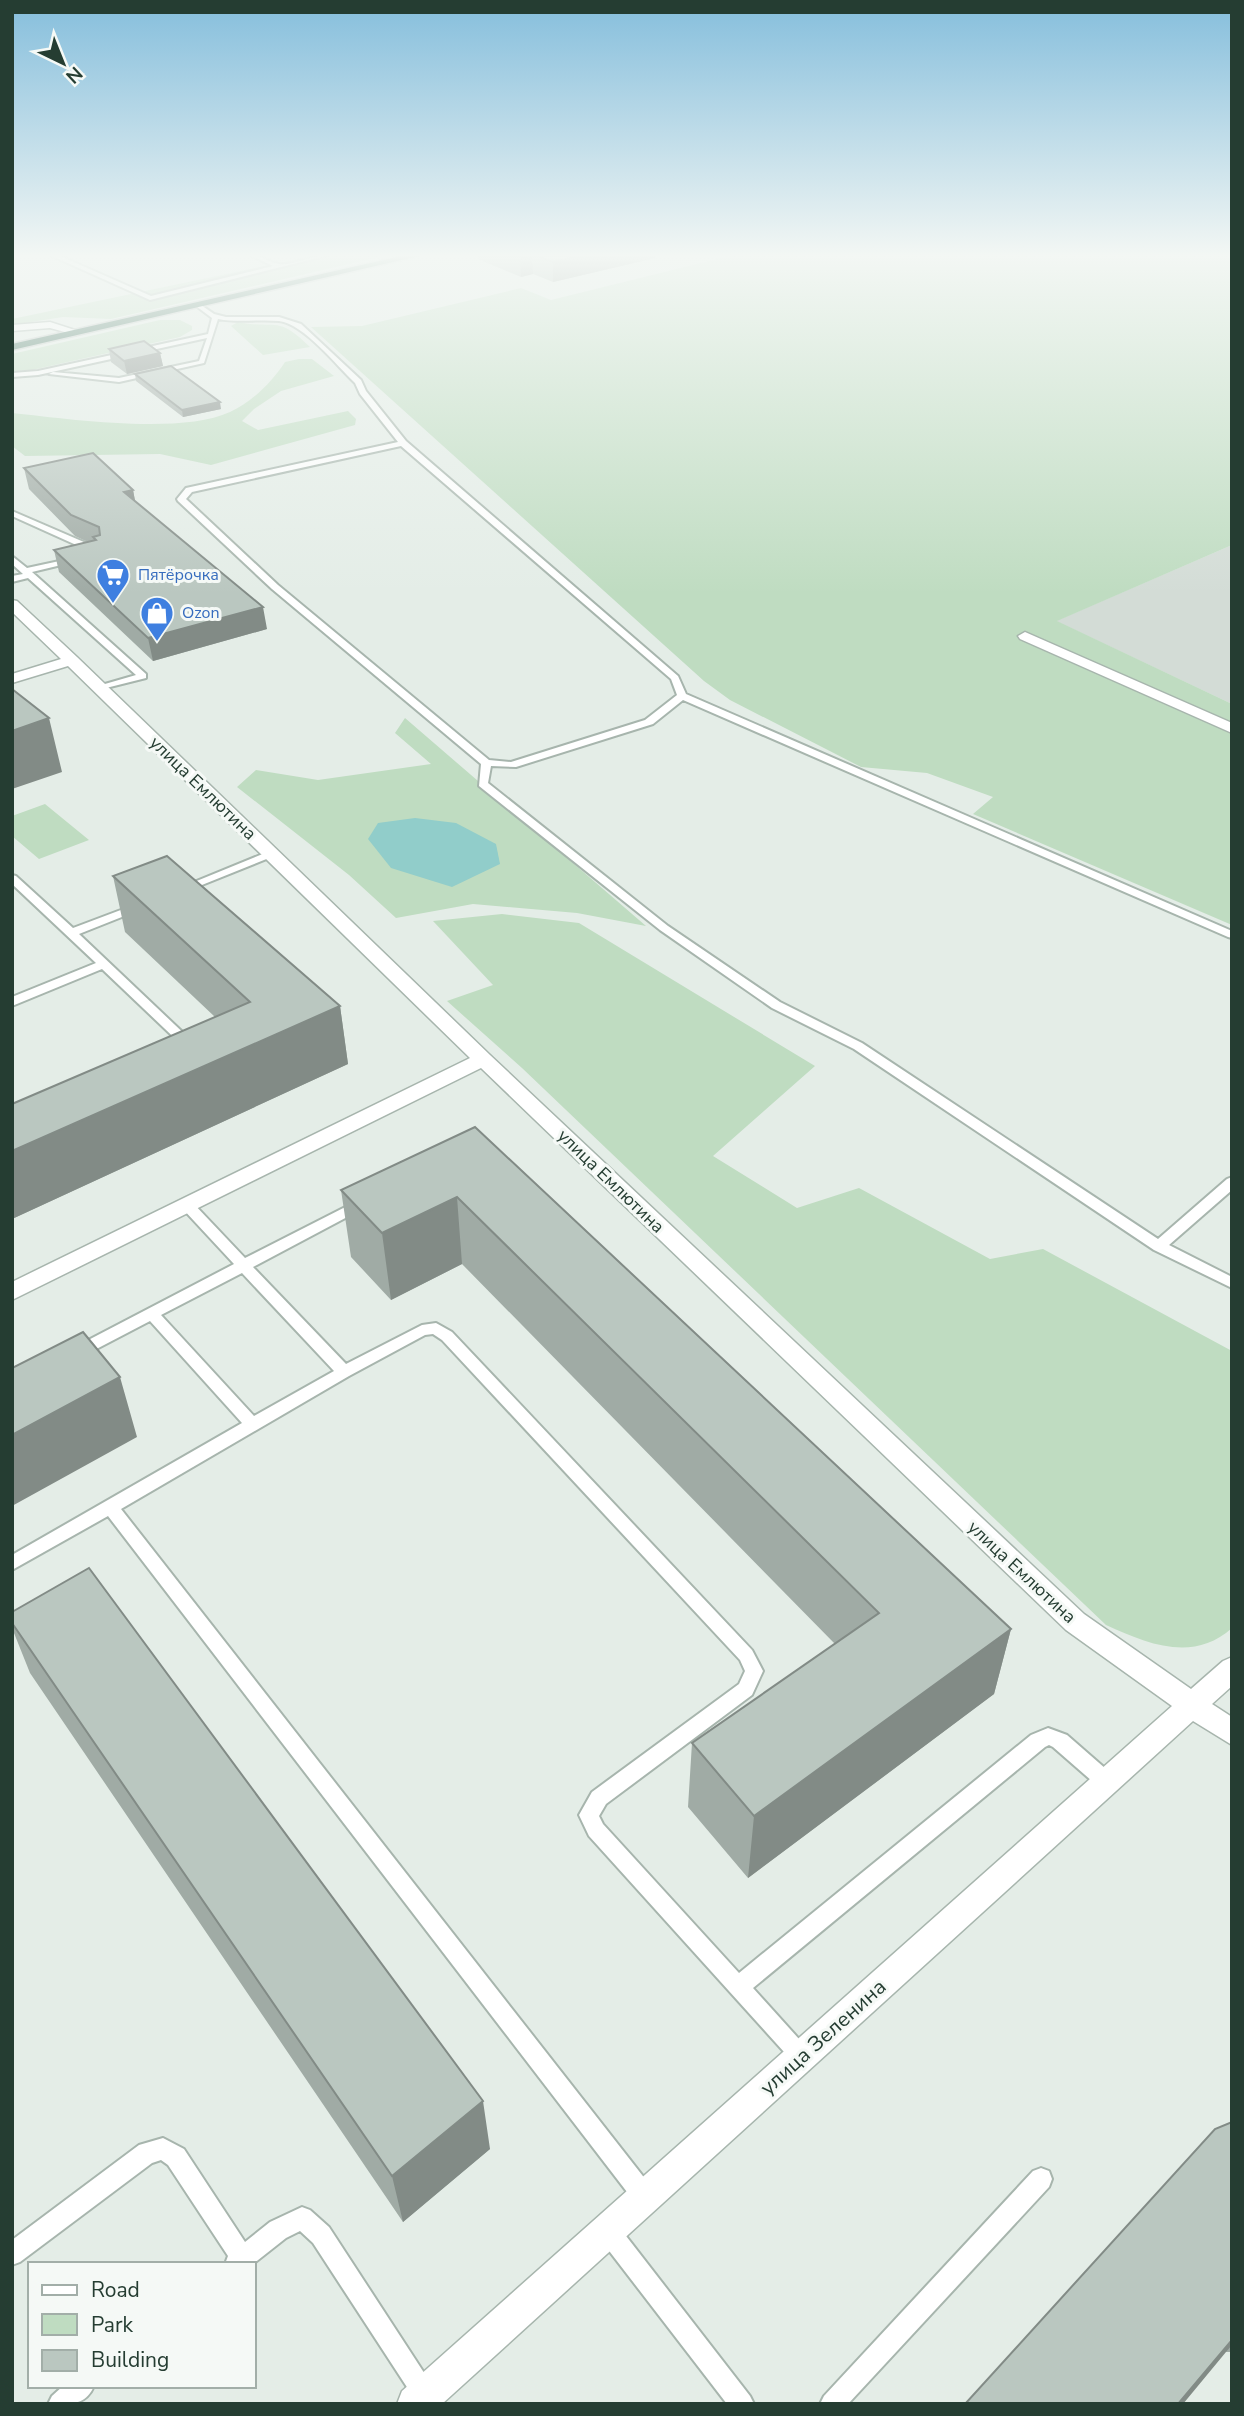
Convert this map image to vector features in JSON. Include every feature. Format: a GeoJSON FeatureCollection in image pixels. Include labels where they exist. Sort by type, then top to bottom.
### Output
{"type":"FeatureCollection","features":[{"type":"Feature","properties":{"kind":"street","name":"улица Емлютина"},"geometry":{"type":"LineString","coordinates":[[12,604],[483,1059],[1075,1622],[1232,1733]]}},
{"type":"Feature","properties":{"kind":"street"},"geometry":{"type":"LineString","coordinates":[[1025,636],[1232,729]]}},
{"type":"Feature","properties":{"kind":"street"},"geometry":{"type":"LineString","coordinates":[[12,680],[72,660]]}},
{"type":"Feature","properties":{"kind":"street"},"geometry":{"type":"LineString","coordinates":[[12,1292],[483,1059]]}},
{"type":"Feature","properties":{"kind":"street","name":"улица Зеленина"},"geometry":{"type":"LineString","coordinates":[[420,2399],[1232,1670]]}},
{"type":"Feature","properties":{"kind":"lane"},"geometry":{"type":"LineString","coordinates":[[12,375],[57,369]]}},
{"type":"Feature","properties":{"kind":"lane"},"geometry":{"type":"LineString","coordinates":[[38,373],[119,380],[172,369]]}},
{"type":"Feature","properties":{"kind":"lane"},"geometry":{"type":"LineString","coordinates":[[344,369],[358,382],[403,443],[676,678],[682,695],[1232,935]]}},
{"type":"Feature","properties":{"kind":"lane"},"geometry":{"type":"LineString","coordinates":[[403,443],[189,490],[181,499],[275,587],[486,763],[512,765],[649,722],[682,695]]}},
{"type":"Feature","properties":{"kind":"lane"},"geometry":{"type":"LineString","coordinates":[[12,513],[99,552],[12,579]]}},
{"type":"Feature","properties":{"kind":"lane"},"geometry":{"type":"LineString","coordinates":[[12,559],[143,676],[101,688]]}},
{"type":"Feature","properties":{"kind":"lane"},"geometry":{"type":"LineString","coordinates":[[486,763],[483,784],[664,928],[776,1005],[858,1046],[1158,1246],[1232,1283]]}},
{"type":"Feature","properties":{"kind":"lane"},"geometry":{"type":"LineString","coordinates":[[168,894],[270,854]]}},
{"type":"Feature","properties":{"kind":"lane"},"geometry":{"type":"LineString","coordinates":[[12,878],[194,1049],[181,1055]]}},
{"type":"Feature","properties":{"kind":"lane"},"geometry":{"type":"LineString","coordinates":[[71,933],[156,899]]}},
{"type":"Feature","properties":{"kind":"lane"},"geometry":{"type":"LineString","coordinates":[[12,1002],[104,964]]}},
{"type":"Feature","properties":{"kind":"lane"},"geometry":{"type":"LineString","coordinates":[[1158,1246],[1232,1182]]}},
{"type":"Feature","properties":{"kind":"lane"},"geometry":{"type":"LineString","coordinates":[[59,1362],[376,1196]]}},
{"type":"Feature","properties":{"kind":"lane"},"geometry":{"type":"LineString","coordinates":[[187,1205],[344,1372]]}},
{"type":"Feature","properties":{"kind":"lane"},"geometry":{"type":"LineString","coordinates":[[151,1313],[253,1425]]}},
{"type":"Feature","properties":{"kind":"lane"},"geometry":{"type":"LineString","coordinates":[[12,1563],[344,1372],[422,1330],[436,1328],[746,1655],[754,1671],[746,1689],[599,1798],[589,1815],[596,1830],[801,2056]]}},
{"type":"Feature","properties":{"kind":"lane"},"geometry":{"type":"LineString","coordinates":[[110,1507],[645,2197]]}},
{"type":"Feature","properties":{"kind":"lane"},"geometry":{"type":"LineString","coordinates":[[738,1987],[1038,1741],[1048,1736],[1060,1741],[1107,1782]]}},
{"type":"Feature","properties":{"kind":"lane"},"geometry":{"type":"LineString","coordinates":[[12,2254],[147,2153],[163,2149],[176,2157],[238,2261],[278,2230],[302,2218],[321,2235],[420,2399]]}},
{"type":"Feature","properties":{"kind":"lane"},"geometry":{"type":"LineString","coordinates":[[832,2404],[1041,2179]]}},
{"type":"Feature","properties":{"kind":"lane"},"geometry":{"type":"LineString","coordinates":[[608,2231],[743,2404]]}},
{"type":"Feature","properties":{"kind":"lane"},"geometry":{"type":"LineString","coordinates":[[60,2404],[80,2388]]}},
{"type":"Feature","properties":{"kind":"shaded area"},"geometry":{"type":"Polygon","coordinates":[[[1232,545],[1232,704],[1056,621],[1232,545]]]}},
{"type":"Feature","properties":{"kind":"green space"},"geometry":{"type":"Polygon","coordinates":[[[12,369],[38,369],[32,370],[12,371],[12,369]]]}},
{"type":"Feature","properties":{"kind":"green space"},"geometry":{"type":"Polygon","coordinates":[[[280,369],[325,369],[334,376],[281,391],[254,409],[242,421],[258,430],[348,411],[356,419],[355,425],[211,465],[160,454],[25,456],[12,446],[12,413],[124,423],[183,423],[230,412],[254,397],[280,369]]]}},
{"type":"Feature","properties":{"kind":"green space"},"geometry":{"type":"Polygon","coordinates":[[[357,369],[1232,369],[1232,545],[1057,621],[1232,704],[1232,925],[973,814],[993,797],[927,773],[861,767],[730,700],[704,681],[357,369]]]}},
{"type":"Feature","properties":{"kind":"green space"},"geometry":{"type":"Polygon","coordinates":[[[405,718],[646,926],[577,913],[473,904],[396,918],[349,875],[237,787],[256,770],[318,780],[431,764],[395,733],[405,718]]]}},
{"type":"Feature","properties":{"kind":"green space"},"geometry":{"type":"Polygon","coordinates":[[[45,804],[89,840],[39,859],[12,836],[12,816],[45,804]]]}},
{"type":"Feature","properties":{"kind":"green space"},"geometry":{"type":"Polygon","coordinates":[[[502,914],[579,923],[815,1066],[713,1156],[797,1208],[859,1188],[990,1259],[1043,1249],[1232,1351],[1232,1628],[1217,1639],[1202,1645],[1170,1647],[1154,1644],[1106,1625],[522,1068],[447,1001],[493,985],[433,921],[502,914]]]}},
{"type":"Feature","properties":{"kind":"water"},"geometry":{"type":"Polygon","coordinates":[[[415,818],[456,823],[496,844],[500,864],[452,887],[391,868],[368,839],[378,823],[415,818]]]}},
{"type":"Feature","properties":{"kind":"building"},"geometry":{"type":"Polygon","coordinates":[[[159,369],[175,369],[220,402],[182,410],[135,374],[159,369]]]}},
{"type":"Feature","properties":{"kind":"building"},"geometry":{"type":"Polygon","coordinates":[[[93,453],[133,490],[124,492],[263,607],[148,638],[54,550],[96,540],[93,537],[100,535],[99,527],[71,515],[24,468],[93,453]]]}},
{"type":"Feature","properties":{"kind":"building"},"geometry":{"type":"Polygon","coordinates":[[[12,689],[49,718],[12,731],[12,689]]]}},
{"type":"Feature","properties":{"kind":"building"},"geometry":{"type":"Polygon","coordinates":[[[167,856],[340,1006],[12,1151],[12,1104],[250,1002],[113,876],[167,856]]]}},
{"type":"Feature","properties":{"kind":"building"},"geometry":{"type":"Polygon","coordinates":[[[475,1127],[1011,1629],[754,1816],[692,1743],[879,1613],[457,1197],[382,1233],[341,1190],[475,1127]]]}},
{"type":"Feature","properties":{"kind":"building"},"geometry":{"type":"Polygon","coordinates":[[[83,1332],[120,1377],[12,1435],[12,1368],[83,1332]]]}},
{"type":"Feature","properties":{"kind":"building"},"geometry":{"type":"Polygon","coordinates":[[[89,1568],[483,2101],[392,2176],[12,1623],[12,1612],[89,1568]]]}},
{"type":"Feature","properties":{"kind":"building"},"geometry":{"type":"Polygon","coordinates":[[[1232,2122],[1232,2340],[1178,2404],[965,2404],[1215,2129],[1232,2122]]]}},
{"type":"Feature","properties":{"kind":"place","name":"Пятёрочка"},"geometry":{"type":"Point","coordinates":[113,605]}},
{"type":"Feature","properties":{"kind":"place","name":"Ozon"},"geometry":{"type":"Point","coordinates":[157,643]}}]}
